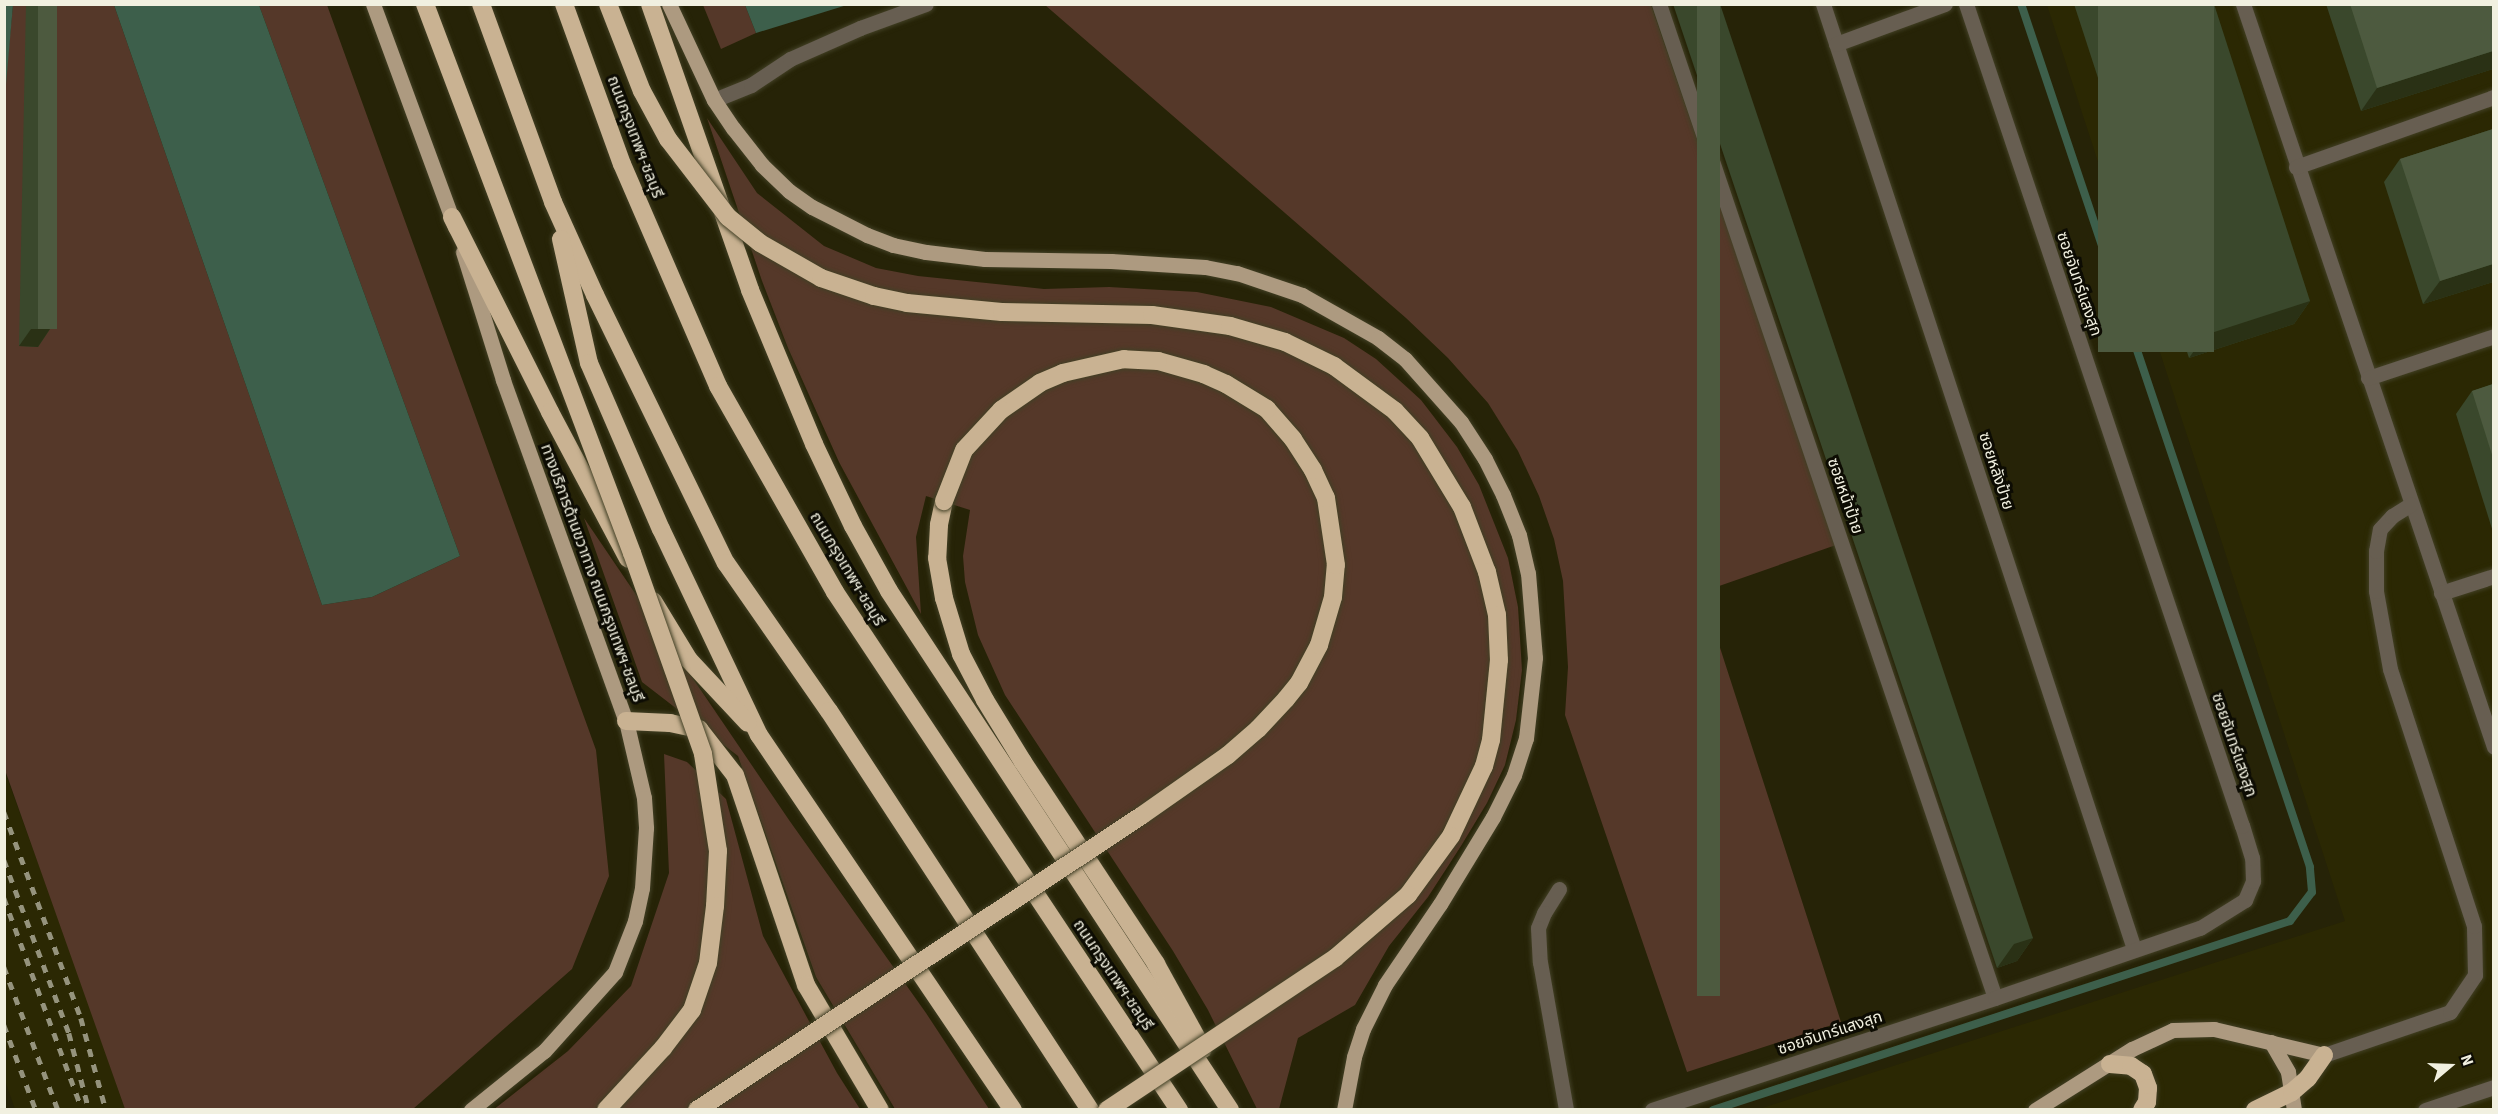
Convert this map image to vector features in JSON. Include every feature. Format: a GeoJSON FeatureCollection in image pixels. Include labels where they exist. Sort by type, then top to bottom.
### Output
{"type":"FeatureCollection","features":[{"type":"Feature","properties":{"kind":"highway"},"geometry":{"type":"LineString","coordinates":[[425,4],[632,553],[703,754],[718,851],[715,906],[708,963],[692,1010],[663,1048],[606,1110]]}},
{"type":"Feature","properties":{"kind":"highway"},"geometry":{"type":"LineString","coordinates":[[481,4],[553,202],[595,294],[726,563],[829,711],[1090,1110]]}},
{"type":"Feature","properties":{"kind":"highway","name":"ถนนกรุงเทพฯ-ชลบุรี"},"geometry":{"type":"LineString","coordinates":[[564,4],[622,164],[718,386],[835,592],[1179,1110]]}},
{"type":"Feature","properties":{"kind":"highway"},"geometry":{"type":"LineString","coordinates":[[608,4],[642,91],[668,139],[728,217],[760,243],[821,278],[874,296],[907,303],[1002,312],[1116,313],[1181,317],[1230,326],[1285,342],[1334,366],[1395,411],[1420,438],[1462,507],[1488,572],[1497,615],[1499,660],[1491,740],[1484,766],[1451,836],[1408,895],[1335,958],[1107,1110]]}},
{"type":"Feature","properties":{"kind":"highway"},"geometry":{"type":"LineString","coordinates":[[650,4],[725,225],[754,301],[814,444],[853,526],[889,591],[1226,1104]]}},
{"type":"Feature","properties":{"kind":"highway"},"geometry":{"type":"LineString","coordinates":[[553,202],[589,363],[662,529],[759,735],[1012,1110]]}},
{"type":"Feature","properties":{"kind":"highway"},"geometry":{"type":"LineString","coordinates":[[452,217],[550,412],[629,560],[689,660],[759,735]]}},
{"type":"Feature","properties":{"kind":"highway"},"geometry":{"type":"LineString","coordinates":[[697,1110],[1142,816],[1228,755],[1258,729],[1299,683],[1319,645],[1333,597],[1336,566],[1326,498],[1313,470],[1293,439],[1267,409],[1226,384],[1204,374],[1158,361],[1124,359],[1063,373],[1040,383],[1001,410],[964,450],[944,501],[939,525],[937,558],[944,598],[961,654],[985,700],[1023,762],[1156,964],[1203,1049],[1226,1104]]}},
{"type":"Feature","properties":{"kind":"highway"},"geometry":{"type":"LineString","coordinates":[[626,721],[670,723],[699,729],[735,775],[806,985],[880,1110]]}},
{"type":"Feature","properties":{"kind":"highway"},"geometry":{"type":"LineString","coordinates":[[2255,1110],[2293,1101],[2324,1055]]}},
{"type":"Feature","properties":{"kind":"highway"},"geometry":{"type":"LineString","coordinates":[[2110,1064],[2131,1066],[2143,1074],[2148,1088],[2142,1110]]}},
{"type":"Feature","properties":{"kind":"main road","name":"ทางบริการด้านขวาทาง ถนนกรุงเทพฯ-ชลบุรี"},"geometry":{"type":"LineString","coordinates":[[373,4],[452,217],[503,380],[626,721],[644,798],[646,828],[642,888],[627,945],[615,972],[544,1051],[471,1110]]}},
{"type":"Feature","properties":{"kind":"main road"},"geometry":{"type":"LineString","coordinates":[[669,4],[714,100],[762,165],[789,191],[867,235],[893,245],[947,255],[985,259],[1164,263],[1226,271],[1269,283],[1311,300],[1378,338],[1405,359],[1435,390],[1467,431],[1503,495],[1519,535],[1528,573],[1535,658],[1526,738],[1514,775],[1493,817],[1381,994],[1363,1029],[1354,1057],[1344,1110]]}},
{"type":"Feature","properties":{"kind":"main road"},"geometry":{"type":"LineString","coordinates":[[2035,1110],[2132,1049],[2173,1030],[2214,1029],[2324,1055]]}},
{"type":"Feature","properties":{"kind":"main road"},"geometry":{"type":"LineString","coordinates":[[2271,1042],[2288,1072],[2293,1101]]}},
{"type":"Feature","properties":{"kind":"street"},"geometry":{"type":"LineString","coordinates":[[714,100],[751,85],[790,59],[860,28],[926,4]]}},
{"type":"Feature","properties":{"kind":"street","name":"ซอยหน้าป้าย"},"geometry":{"type":"LineString","coordinates":[[1659,4],[1995,998]]}},
{"type":"Feature","properties":{"kind":"street","name":"ซอยหลังป้าย"},"geometry":{"type":"LineString","coordinates":[[1823,4],[2134,950]]}},
{"type":"Feature","properties":{"kind":"street"},"geometry":{"type":"LineString","coordinates":[[1836,44],[1945,4]]}},
{"type":"Feature","properties":{"kind":"street","name":"ซอยจันทร์แสงสุก"},"geometry":{"type":"LineString","coordinates":[[1652,1110],[1995,998],[2200,928],[2234,909],[2245,900],[2253,881],[2252,858],[1966,4]]}},
{"type":"Feature","properties":{"kind":"street"},"geometry":{"type":"LineString","coordinates":[[2243,4],[2493,747]]}},
{"type":"Feature","properties":{"kind":"street"},"geometry":{"type":"LineString","coordinates":[[2296,166],[2493,98]]}},
{"type":"Feature","properties":{"kind":"street"},"geometry":{"type":"LineString","coordinates":[[2368,378],[2493,336]]}},
{"type":"Feature","properties":{"kind":"street"},"geometry":{"type":"LineString","coordinates":[[2324,1055],[2450,1012],[2475,975],[2474,927],[2390,669],[2376,591],[2376,551],[2380,529],[2392,516],[2411,504]]}},
{"type":"Feature","properties":{"kind":"street"},"geometry":{"type":"LineString","coordinates":[[2441,593],[2493,576]]}},
{"type":"Feature","properties":{"kind":"street"},"geometry":{"type":"LineString","coordinates":[[1559,890],[1544,913],[1538,928],[1540,962],[1566,1110]]}},
{"type":"Feature","properties":{"kind":"street"},"geometry":{"type":"LineString","coordinates":[[2424,1110],[2493,1087]]}},
{"type":"Feature","properties":{"kind":"shaded area"},"geometry":{"type":"Polygon","coordinates":[[[4,5],[13,5],[5,96],[4,5]]]}},
{"type":"Feature","properties":{"kind":"shaded area"},"geometry":{"type":"Polygon","coordinates":[[[13,5],[114,5],[322,605],[372,597],[460,556],[259,5],[327,5],[596,750],[609,876],[572,969],[413,1109],[125,1109],[5,770],[4,96],[13,5]]]}},
{"type":"Feature","properties":{"kind":"shaded area"},"geometry":{"type":"Polygon","coordinates":[[[114,5],[259,5],[460,556],[372,597],[322,605],[114,5]]]}},
{"type":"Feature","properties":{"kind":"shaded area"},"geometry":{"type":"Polygon","coordinates":[[[703,5],[745,5],[756,33],[721,49],[703,5]]]}},
{"type":"Feature","properties":{"kind":"shaded area"},"geometry":{"type":"Polygon","coordinates":[[[745,5],[847,5],[756,33],[745,5]]]}},
{"type":"Feature","properties":{"kind":"shaded area"},"geometry":{"type":"Polygon","coordinates":[[[1045,5],[1651,5],[1836,545],[1702,592],[1841,1022],[1687,1072],[1565,715],[1568,667],[1563,581],[1554,539],[1539,496],[1518,451],[1488,403],[1448,358],[1406,318],[1045,5]]]}},
{"type":"Feature","properties":{"kind":"shaded area"},"geometry":{"type":"Polygon","coordinates":[[[2047,5],[2493,5],[2493,1109],[1756,1110],[2345,921],[2047,5]]]}},
{"type":"Feature","properties":{"kind":"shaded area"},"geometry":{"type":"Polygon","coordinates":[[[707,118],[757,193],[824,246],[876,268],[918,276],[1044,289],[1109,287],[1197,292],[1271,307],[1344,338],[1376,359],[1421,400],[1457,447],[1479,485],[1508,558],[1518,607],[1522,670],[1516,720],[1505,765],[1487,803],[1461,846],[1428,897],[1389,946],[1355,1005],[1298,1038],[1279,1109],[1257,1109],[1208,1010],[1173,951],[1005,695],[978,635],[965,582],[963,556],[970,510],[926,496],[916,537],[921,614],[839,462],[788,348],[762,281],[707,118]]]}},
{"type":"Feature","properties":{"kind":"shaded area"},"geometry":{"type":"Polygon","coordinates":[[[584,518],[789,820],[926,1013],[989,1109],[895,1109],[816,977],[738,756],[642,682],[584,518]]]}},
{"type":"Feature","properties":{"kind":"shaded area"},"geometry":{"type":"Polygon","coordinates":[[[664,754],[687,762],[726,799],[763,936],[837,1073],[860,1109],[493,1110],[568,1051],[631,986],[669,873],[664,754]]]}},
{"type":"Feature","properties":{"kind":"shaded area"},"geometry":{"type":"Polygon","coordinates":[[[4,770],[70,949],[125,1109],[15,1109],[5,1081],[4,770]]]}},
{"type":"Feature","properties":{"kind":"building"},"geometry":{"type":"Polygon","coordinates":[[[38,4],[57,4],[57,329],[38,329],[38,4]]]}},
{"type":"Feature","properties":{"kind":"building"},"geometry":{"type":"Polygon","coordinates":[[[1697,4],[1720,4],[1720,996],[1697,996],[1697,4]]]}},
{"type":"Feature","properties":{"kind":"building"},"geometry":{"type":"Polygon","coordinates":[[[2098,4],[2214,4],[2214,352],[2098,352],[2098,4]]]}},
{"type":"Feature","properties":{"kind":"building"},"geometry":{"type":"Polygon","coordinates":[[[2350,4],[2493,4],[2493,51],[2377,88],[2350,4]]]}},
{"type":"Feature","properties":{"kind":"building"},"geometry":{"type":"Polygon","coordinates":[[[2493,129],[2493,264],[2440,281],[2400,159],[2493,129]]]}},
{"type":"Feature","properties":{"kind":"building"},"geometry":{"type":"Polygon","coordinates":[[[2493,384],[2493,458],[2472,391],[2493,384]]]}},
{"type":"Feature","properties":{"kind":"waterway"},"geometry":{"type":"LineString","coordinates":[[1713,1110],[2290,921],[2312,892],[2310,867],[2021,4]]}},
{"type":"Feature","properties":{"kind":"railway"},"geometry":{"type":"LineString","coordinates":[[4,812],[81,1018],[106,1110]]}},
{"type":"Feature","properties":{"kind":"railway"},"geometry":{"type":"LineString","coordinates":[[4,860],[69,1033],[89,1110]]}},
{"type":"Feature","properties":{"kind":"railway"},"geometry":{"type":"LineString","coordinates":[[4,898],[81,1106]]}},
{"type":"Feature","properties":{"kind":"railway"},"geometry":{"type":"LineString","coordinates":[[4,967],[58,1110]]}},
{"type":"Feature","properties":{"kind":"railway"},"geometry":{"type":"LineString","coordinates":[[4,1025],[36,1110]]}}]}
